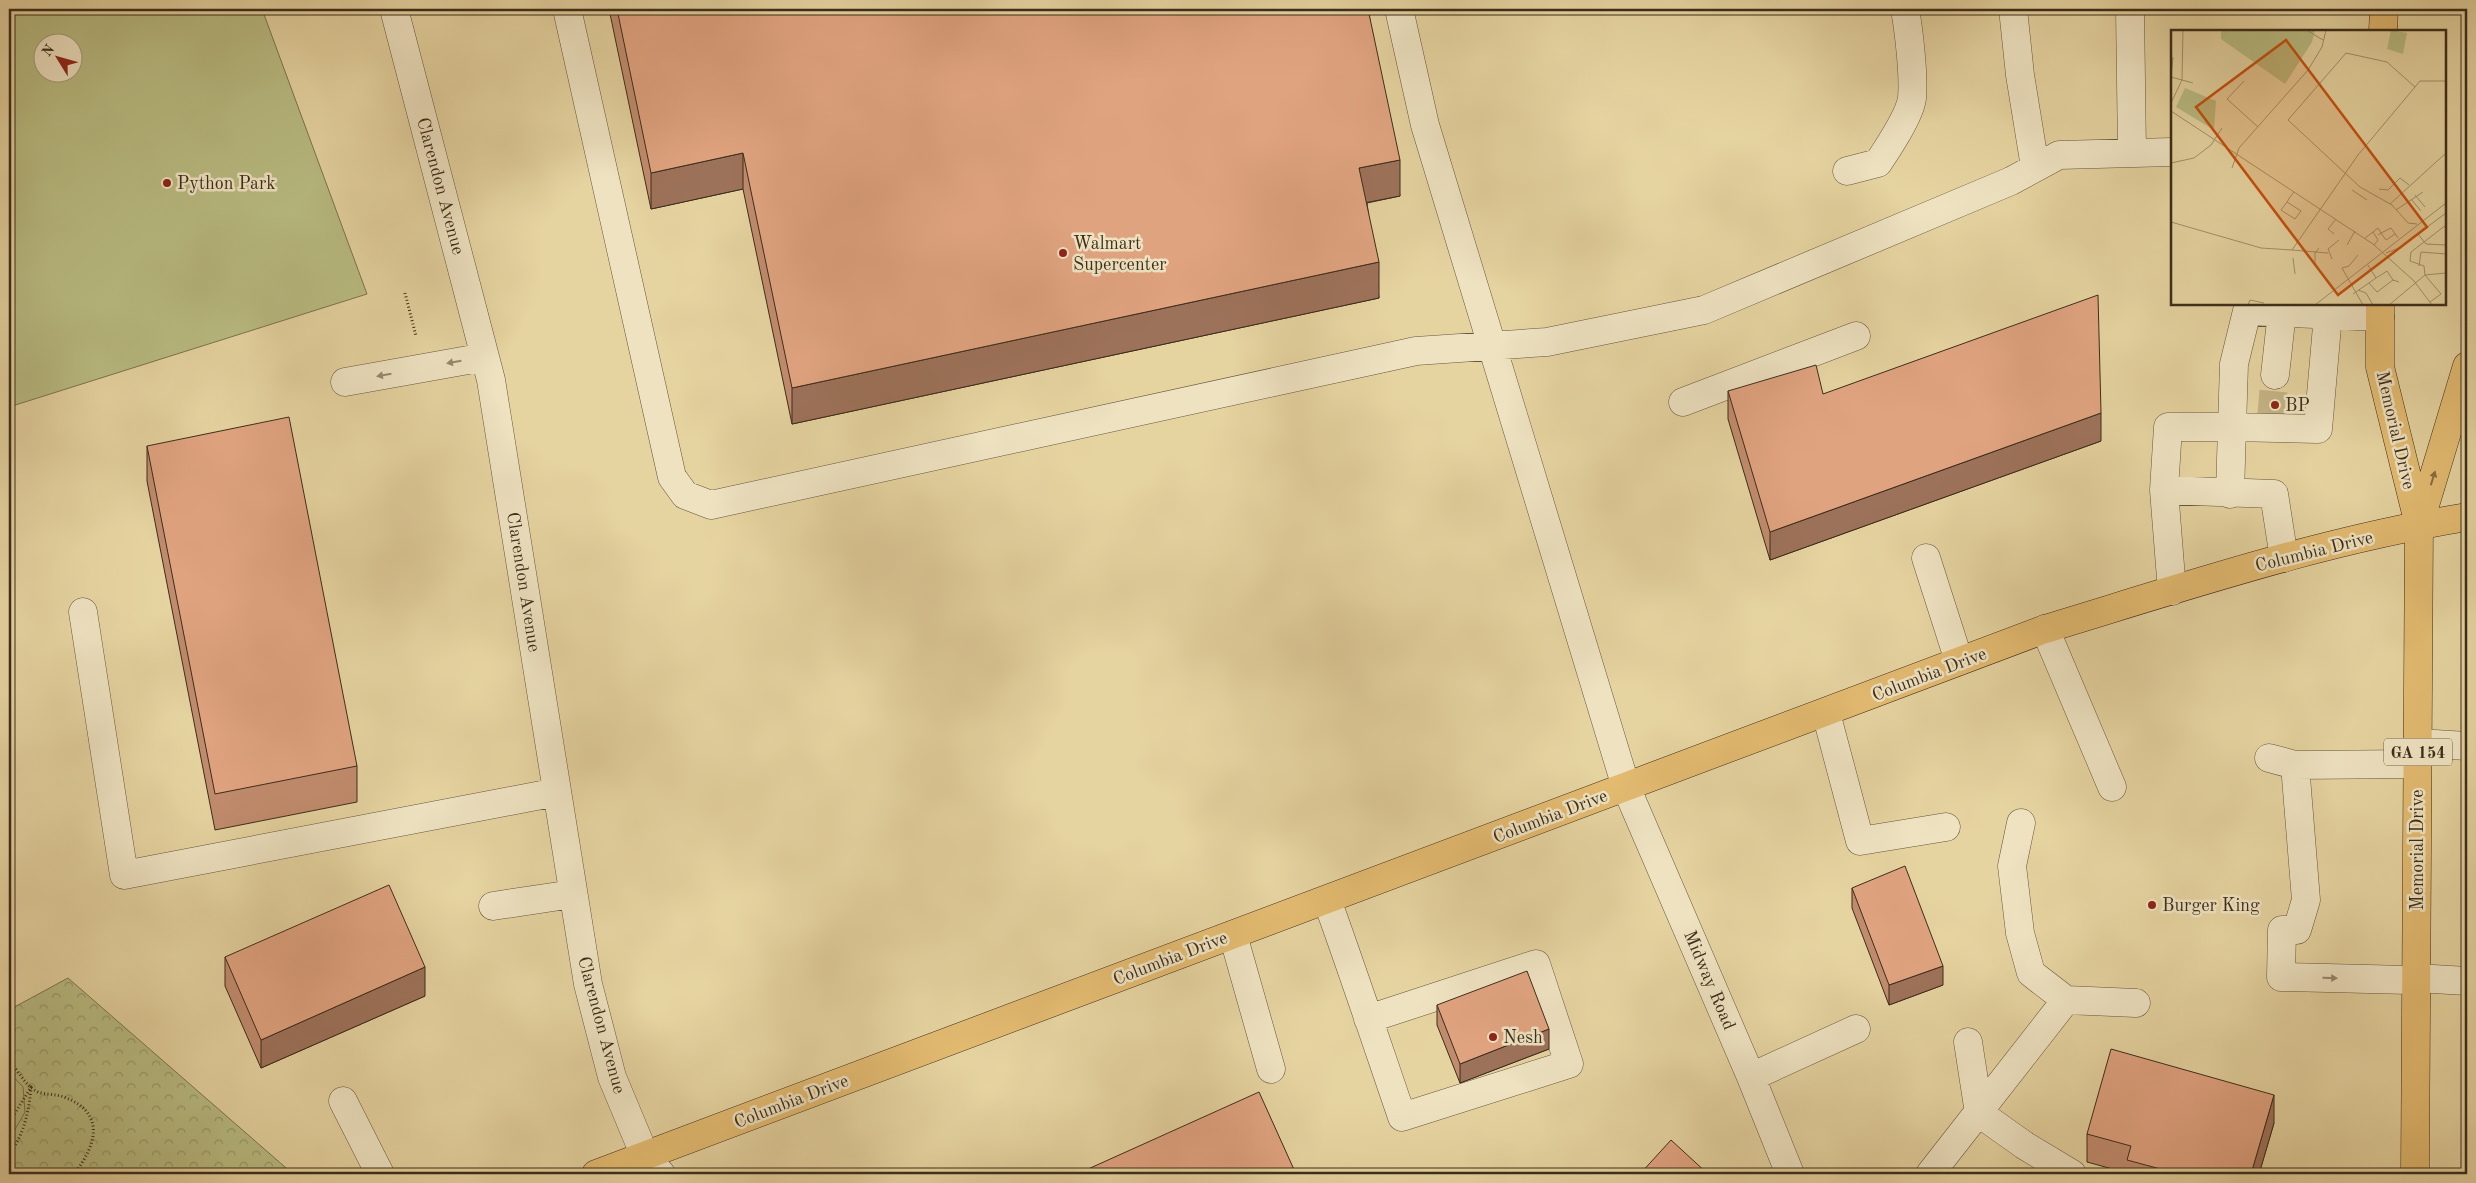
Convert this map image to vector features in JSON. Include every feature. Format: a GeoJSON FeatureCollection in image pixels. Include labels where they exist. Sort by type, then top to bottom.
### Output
{"type":"FeatureCollection","features":[{"type":"Feature","properties":{"kind":"main road"},"geometry":{"type":"LineString","coordinates":[[2384,9],[2384,30]]}},
{"type":"Feature","properties":{"kind":"main road","name":"Memorial Drive"},"geometry":{"type":"LineString","coordinates":[[2380,310],[2380,366],[2419,525],[2415,1174]]}},
{"type":"Feature","properties":{"kind":"main road","name":"Memorial Drive"},"geometry":{"type":"LineString","coordinates":[[2419,525],[2467,366]]}},
{"type":"Feature","properties":{"kind":"main road","name":"Columbia Drive"},"geometry":{"type":"LineString","coordinates":[[596,1174],[653,1165],[1232,935],[2045,629],[2284,558],[2419,525],[2467,517]]}},
{"type":"Feature","properties":{"kind":"street","name":"Clarendon Avenue"},"geometry":{"type":"LineString","coordinates":[[394,9],[493,390],[588,984],[612,1077],[653,1165]]}},
{"type":"Feature","properties":{"kind":"street"},"geometry":{"type":"LineString","coordinates":[[567,9],[672,477],[685,495],[711,505],[1416,351],[1547,342],[1704,310],[1948,208],[2059,155],[2171,152]]}},
{"type":"Feature","properties":{"kind":"street","name":"Midway Road"},"geometry":{"type":"LineString","coordinates":[[1399,9],[1425,125],[1626,788],[1752,1077],[1790,1174]]}},
{"type":"Feature","properties":{"kind":"street"},"geometry":{"type":"LineString","coordinates":[[1847,171],[1878,163],[1893,141],[1912,99],[1909,34],[1904,9]]}},
{"type":"Feature","properties":{"kind":"street"},"geometry":{"type":"LineString","coordinates":[[2013,9],[2020,74],[2035,167]]}},
{"type":"Feature","properties":{"kind":"street"},"geometry":{"type":"LineString","coordinates":[[2130,9],[2132,154]]}},
{"type":"Feature","properties":{"kind":"street"},"geometry":{"type":"LineString","coordinates":[[2230,494],[2234,364],[2247,310],[2328,315],[2380,310]]}},
{"type":"Feature","properties":{"kind":"street"},"geometry":{"type":"LineString","coordinates":[[2275,375],[2282,312]]}},
{"type":"Feature","properties":{"kind":"street"},"geometry":{"type":"LineString","coordinates":[[2172,591],[2164,490],[2168,427],[2232,427],[2270,423],[2318,429],[2328,315]]}},
{"type":"Feature","properties":{"kind":"street"},"geometry":{"type":"LineString","coordinates":[[1683,402],[1856,336]]}},
{"type":"Feature","properties":{"kind":"street"},"geometry":{"type":"LineString","coordinates":[[345,382],[485,357]]}},
{"type":"Feature","properties":{"kind":"street"},"geometry":{"type":"LineString","coordinates":[[2164,490],[2230,494],[2274,494],[2284,558]]}},
{"type":"Feature","properties":{"kind":"street"},"geometry":{"type":"LineString","coordinates":[[1926,558],[1959,661]]}},
{"type":"Feature","properties":{"kind":"street"},"geometry":{"type":"LineString","coordinates":[[83,612],[124,875],[557,792]]}},
{"type":"Feature","properties":{"kind":"street"},"geometry":{"type":"LineString","coordinates":[[2045,629],[2112,787]]}},
{"type":"Feature","properties":{"kind":"street"},"geometry":{"type":"LineString","coordinates":[[1826,713],[1845,792],[1860,841],[1946,827]]}},
{"type":"Feature","properties":{"kind":"street"},"geometry":{"type":"LineString","coordinates":[[2269,758],[2295,765],[2418,754],[2467,746]]}},
{"type":"Feature","properties":{"kind":"street"},"geometry":{"type":"LineString","coordinates":[[2295,765],[2306,900],[2297,930],[2282,930],[2281,977],[2409,980],[2416,978],[2467,981]]}},
{"type":"Feature","properties":{"kind":"street"},"geometry":{"type":"LineString","coordinates":[[2021,823],[2012,866],[2020,934],[2031,973],[2066,1000],[2136,1003]]}},
{"type":"Feature","properties":{"kind":"street"},"geometry":{"type":"LineString","coordinates":[[493,906],[573,894]]}},
{"type":"Feature","properties":{"kind":"street"},"geometry":{"type":"LineString","coordinates":[[1327,900],[1368,1019],[1402,1117],[1569,1064],[1536,964],[1368,1019]]}},
{"type":"Feature","properties":{"kind":"street"},"geometry":{"type":"LineString","coordinates":[[1232,935],[1271,1069]]}},
{"type":"Feature","properties":{"kind":"street"},"geometry":{"type":"LineString","coordinates":[[1930,1174],[2066,1000]]}},
{"type":"Feature","properties":{"kind":"street"},"geometry":{"type":"LineString","coordinates":[[1752,1077],[1856,1030]]}},
{"type":"Feature","properties":{"kind":"street"},"geometry":{"type":"LineString","coordinates":[[1968,1042],[1979,1113],[2024,1145],[2072,1174]]}},
{"type":"Feature","properties":{"kind":"street"},"geometry":{"type":"LineString","coordinates":[[343,1101],[380,1174]]}},
{"type":"Feature","properties":{"kind":"path"},"geometry":{"type":"LineString","coordinates":[[405,293],[424,368]]}},
{"type":"Feature","properties":{"kind":"path"},"geometry":{"type":"LineString","coordinates":[[9,1064],[38,1092],[64,1097],[88,1113],[94,1129],[94,1141],[85,1160],[74,1174]]}},
{"type":"Feature","properties":{"kind":"path"},"geometry":{"type":"LineString","coordinates":[[9,1123],[32,1087]]}},
{"type":"Feature","properties":{"kind":"path"},"geometry":{"type":"LineString","coordinates":[[9,1155],[17,1143],[29,1114],[32,1087]]}},
{"type":"Feature","properties":{"kind":"green space","name":"Python Park"},"geometry":{"type":"Polygon","coordinates":[[[9,9],[262,9],[367,294],[9,407],[9,9]]]}},
{"type":"Feature","properties":{"kind":"green space"},"geometry":{"type":"Polygon","coordinates":[[[68,978],[293,1174],[9,1174],[9,1010],[68,978]]]}},
{"type":"Feature","properties":{"kind":"green space"},"geometry":{"type":"Polygon","coordinates":[[[9,1072],[23,1087],[25,1112],[9,1140],[9,1072]]]}},
{"type":"Feature","properties":{"kind":"building","name":"Walmart Supercenter"},"geometry":{"type":"Polygon","coordinates":[[[617,9],[1368,9],[1400,160],[1359,168],[1379,262],[792,388],[743,153],[651,173],[617,9]]]}},
{"type":"Feature","properties":{"kind":"building"},"geometry":{"type":"Polygon","coordinates":[[[2098,295],[2101,413],[1770,532],[1728,391],[1816,365],[1823,394],[2098,295]]]}},
{"type":"Feature","properties":{"kind":"building"},"geometry":{"type":"Polygon","coordinates":[[[289,417],[357,766],[215,794],[147,446],[289,417]]]}},
{"type":"Feature","properties":{"kind":"building"},"geometry":{"type":"Polygon","coordinates":[[[1905,866],[1943,966],[1889,985],[1852,888],[1905,866]]]}},
{"type":"Feature","properties":{"kind":"building"},"geometry":{"type":"Polygon","coordinates":[[[389,885],[425,967],[261,1040],[225,957],[389,885]]]}},
{"type":"Feature","properties":{"kind":"building","name":"Nesh"},"geometry":{"type":"Polygon","coordinates":[[[1527,971],[1549,1029],[1460,1064],[1437,1005],[1527,971]]]}},
{"type":"Feature","properties":{"kind":"building"},"geometry":{"type":"Polygon","coordinates":[[[2111,1049],[2274,1095],[2251,1174],[2179,1174],[2127,1160],[2131,1146],[2087,1134],[2111,1049]]]}},
{"type":"Feature","properties":{"kind":"building"},"geometry":{"type":"Polygon","coordinates":[[[1259,1092],[1296,1174],[1077,1174],[1259,1092]]]}},
{"type":"Feature","properties":{"kind":"building"},"geometry":{"type":"Polygon","coordinates":[[[1671,1140],[1708,1174],[1640,1174],[1671,1140]]]}},
{"type":"Feature","properties":{"kind":"tunnel"},"geometry":{"type":"LineString","coordinates":[[2271,419],[2275,375]]}},
{"type":"Feature","properties":{"kind":"place","name":"Python Park"},"geometry":{"type":"Point","coordinates":[167,183]}},
{"type":"Feature","properties":{"kind":"place","name":"Walmart Supercenter"},"geometry":{"type":"Point","coordinates":[1063,253]}},
{"type":"Feature","properties":{"kind":"place","name":"BP"},"geometry":{"type":"Point","coordinates":[2275,405]}},
{"type":"Feature","properties":{"kind":"place","name":"Burger King"},"geometry":{"type":"Point","coordinates":[2152,905]}},
{"type":"Feature","properties":{"kind":"place","name":"Nesh"},"geometry":{"type":"Point","coordinates":[1493,1037]}}]}
